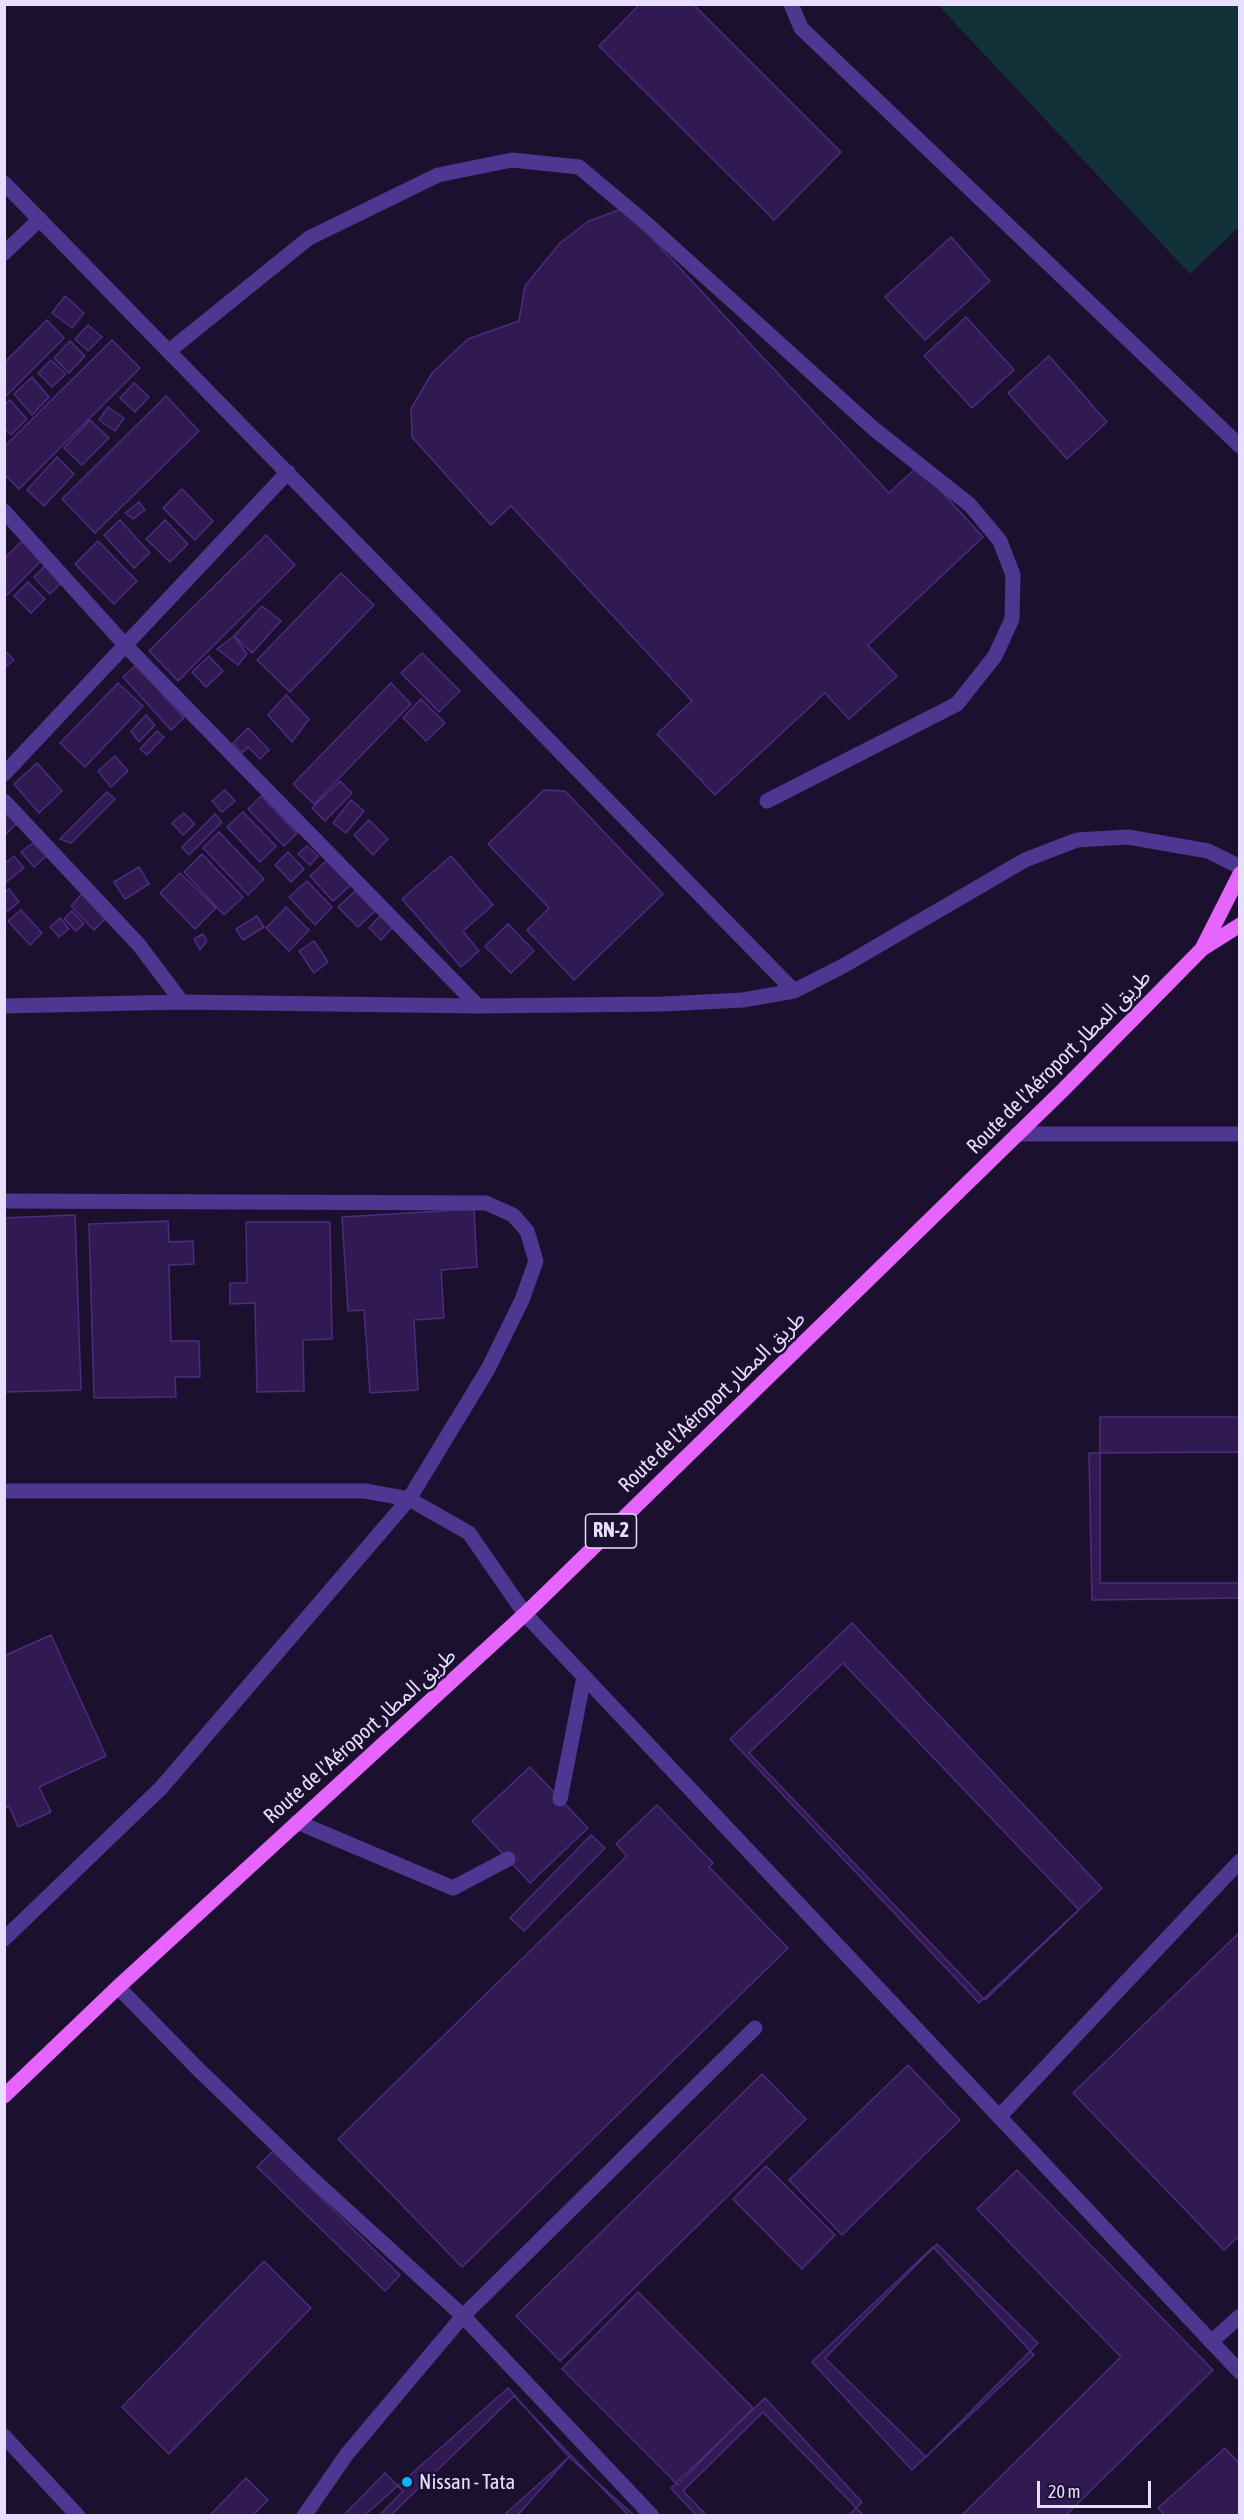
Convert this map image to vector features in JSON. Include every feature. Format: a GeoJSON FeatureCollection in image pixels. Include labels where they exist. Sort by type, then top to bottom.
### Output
{"type":"FeatureCollection","features":[{"type":"Feature","properties":{"kind":"main road","name":"RN-2"},"geometry":{"type":"LineString","coordinates":[[1202,950],[1239,874]]}},
{"type":"Feature","properties":{"kind":"main road","name":"RN-2"},"geometry":{"type":"LineString","coordinates":[[1202,950],[1239,925]]}},
{"type":"Feature","properties":{"kind":"main road","name":"Route de l'Aéroport طريق المطار"},"geometry":{"type":"LineString","coordinates":[[4,2096],[118,1987],[525,1614],[1017,1134],[1202,950]]}},
{"type":"Feature","properties":{"kind":"street"},"geometry":{"type":"LineString","coordinates":[[791,4],[801,28],[1239,446]]}},
{"type":"Feature","properties":{"kind":"street"},"geometry":{"type":"LineString","coordinates":[[169,351],[309,238],[438,175],[512,160],[579,167],[646,223],[874,429],[970,505],[1000,541],[1013,575],[1012,619],[995,656],[957,704],[767,801]]}},
{"type":"Feature","properties":{"kind":"street"},"geometry":{"type":"LineString","coordinates":[[4,183],[794,991]]}},
{"type":"Feature","properties":{"kind":"street"},"geometry":{"type":"LineString","coordinates":[[4,254],[40,219]]}},
{"type":"Feature","properties":{"kind":"street"},"geometry":{"type":"LineString","coordinates":[[4,774],[288,472]]}},
{"type":"Feature","properties":{"kind":"street"},"geometry":{"type":"LineString","coordinates":[[4,511],[125,645],[478,1006]]}},
{"type":"Feature","properties":{"kind":"street"},"geometry":{"type":"LineString","coordinates":[[4,801],[139,945],[182,1002]]}},
{"type":"Feature","properties":{"kind":"street"},"geometry":{"type":"LineString","coordinates":[[4,1006],[182,1002],[478,1006],[663,1004],[743,1000],[794,991],[843,966],[1025,860],[1077,840],[1128,837],[1208,851],[1239,867]]}},
{"type":"Feature","properties":{"kind":"street"},"geometry":{"type":"LineString","coordinates":[[1017,1134],[1239,1134]]}},
{"type":"Feature","properties":{"kind":"street"},"geometry":{"type":"LineString","coordinates":[[4,1201],[486,1203],[513,1215],[526,1231],[536,1261],[526,1290],[488,1369],[409,1498],[161,1788],[4,1940]]}},
{"type":"Feature","properties":{"kind":"street"},"geometry":{"type":"LineString","coordinates":[[4,1491],[365,1491],[409,1498],[469,1533],[525,1614],[1239,2372]]}},
{"type":"Feature","properties":{"kind":"street"},"geometry":{"type":"LineString","coordinates":[[560,1799],[584,1677]]}},
{"type":"Feature","properties":{"kind":"street"},"geometry":{"type":"LineString","coordinates":[[297,1822],[453,1888],[508,1859]]}},
{"type":"Feature","properties":{"kind":"street"},"geometry":{"type":"LineString","coordinates":[[999,2117],[1239,1861]]}},
{"type":"Feature","properties":{"kind":"street"},"geometry":{"type":"LineString","coordinates":[[118,1987],[198,2069],[307,2174],[463,2316],[652,2516]]}},
{"type":"Feature","properties":{"kind":"street"},"geometry":{"type":"LineString","coordinates":[[304,2516],[347,2454],[463,2316],[755,2028]]}},
{"type":"Feature","properties":{"kind":"street"},"geometry":{"type":"LineString","coordinates":[[1211,2342],[1239,2316]]}},
{"type":"Feature","properties":{"kind":"street"},"geometry":{"type":"LineString","coordinates":[[4,2436],[78,2516]]}},
{"type":"Feature","properties":{"kind":"green space"},"geometry":{"type":"Polygon","coordinates":[[[941,4],[1239,5],[1239,227],[1190,274],[939,6],[941,4]]]}},
{"type":"Feature","properties":{"kind":"building"},"geometry":{"type":"Polygon","coordinates":[[[640,4],[693,4],[841,152],[774,220],[599,46],[640,4]]]}},
{"type":"Feature","properties":{"kind":"building"},"geometry":{"type":"Polygon","coordinates":[[[624,208],[889,493],[918,466],[983,537],[868,645],[897,676],[849,719],[825,693],[715,795],[657,734],[692,701],[511,506],[491,525],[412,437],[411,409],[432,373],[468,339],[519,321],[525,286],[560,243],[589,221],[624,208]]]}},
{"type":"Feature","properties":{"kind":"building"},"geometry":{"type":"Polygon","coordinates":[[[951,237],[990,281],[925,340],[885,297],[951,237]]]}},
{"type":"Feature","properties":{"kind":"building"},"geometry":{"type":"Polygon","coordinates":[[[65,296],[84,313],[72,328],[52,313],[65,296]]]}},
{"type":"Feature","properties":{"kind":"building"},"geometry":{"type":"Polygon","coordinates":[[[966,317],[1014,370],[972,408],[924,356],[966,317]]]}},
{"type":"Feature","properties":{"kind":"building"},"geometry":{"type":"Polygon","coordinates":[[[47,320],[64,338],[4,398],[4,363],[47,320]]]}},
{"type":"Feature","properties":{"kind":"building"},"geometry":{"type":"Polygon","coordinates":[[[88,325],[102,337],[88,351],[75,339],[88,325]]]}},
{"type":"Feature","properties":{"kind":"building"},"geometry":{"type":"Polygon","coordinates":[[[112,340],[140,368],[19,489],[4,474],[4,447],[112,340]]]}},
{"type":"Feature","properties":{"kind":"building"},"geometry":{"type":"Polygon","coordinates":[[[70,341],[85,356],[69,373],[54,358],[70,341]]]}},
{"type":"Feature","properties":{"kind":"building"},"geometry":{"type":"Polygon","coordinates":[[[1049,356],[1107,422],[1067,459],[1008,393],[1049,356]]]}},
{"type":"Feature","properties":{"kind":"building"},"geometry":{"type":"Polygon","coordinates":[[[51,360],[66,374],[52,387],[38,373],[51,360]]]}},
{"type":"Feature","properties":{"kind":"building"},"geometry":{"type":"Polygon","coordinates":[[[32,377],[49,397],[32,415],[14,394],[32,377]]]}},
{"type":"Feature","properties":{"kind":"building"},"geometry":{"type":"Polygon","coordinates":[[[134,383],[149,397],[135,412],[120,398],[134,383]]]}},
{"type":"Feature","properties":{"kind":"building"},"geometry":{"type":"Polygon","coordinates":[[[166,396],[199,431],[95,533],[62,499],[166,396]]]}},
{"type":"Feature","properties":{"kind":"building"},"geometry":{"type":"Polygon","coordinates":[[[10,400],[27,419],[11,435],[4,429],[4,405],[10,400]]]}},
{"type":"Feature","properties":{"kind":"building"},"geometry":{"type":"Polygon","coordinates":[[[108,407],[124,418],[115,431],[99,420],[108,407]]]}},
{"type":"Feature","properties":{"kind":"building"},"geometry":{"type":"Polygon","coordinates":[[[90,420],[109,438],[82,465],[64,448],[90,420]]]}},
{"type":"Feature","properties":{"kind":"building"},"geometry":{"type":"Polygon","coordinates":[[[57,457],[74,474],[44,506],[27,490],[57,457]]]}},
{"type":"Feature","properties":{"kind":"building"},"geometry":{"type":"Polygon","coordinates":[[[182,489],[213,521],[195,540],[163,508],[182,489]]]}},
{"type":"Feature","properties":{"kind":"building"},"geometry":{"type":"Polygon","coordinates":[[[139,502],[145,510],[133,519],[125,513],[139,502]]]}},
{"type":"Feature","properties":{"kind":"building"},"geometry":{"type":"Polygon","coordinates":[[[120,520],[150,553],[134,568],[104,535],[120,520]]]}},
{"type":"Feature","properties":{"kind":"building"},"geometry":{"type":"Polygon","coordinates":[[[165,520],[188,544],[170,562],[146,539],[165,520]]]}},
{"type":"Feature","properties":{"kind":"building"},"geometry":{"type":"Polygon","coordinates":[[[266,535],[295,565],[178,681],[149,651],[266,535]]]}},
{"type":"Feature","properties":{"kind":"building"},"geometry":{"type":"Polygon","coordinates":[[[22,541],[42,560],[7,595],[4,592],[4,559],[22,541]]]}},
{"type":"Feature","properties":{"kind":"building"},"geometry":{"type":"Polygon","coordinates":[[[98,541],[137,581],[114,604],[75,564],[98,541]]]}},
{"type":"Feature","properties":{"kind":"building"},"geometry":{"type":"Polygon","coordinates":[[[47,564],[63,581],[50,594],[34,577],[47,564]]]}},
{"type":"Feature","properties":{"kind":"building"},"geometry":{"type":"Polygon","coordinates":[[[341,573],[374,605],[290,692],[257,660],[341,573]]]}},
{"type":"Feature","properties":{"kind":"building"},"geometry":{"type":"Polygon","coordinates":[[[28,582],[45,599],[31,613],[14,596],[28,582]]]}},
{"type":"Feature","properties":{"kind":"building"},"geometry":{"type":"Polygon","coordinates":[[[262,606],[281,621],[252,653],[234,636],[262,606]]]}},
{"type":"Feature","properties":{"kind":"building"},"geometry":{"type":"Polygon","coordinates":[[[234,636],[247,654],[238,665],[217,649],[234,636]]]}},
{"type":"Feature","properties":{"kind":"building"},"geometry":{"type":"Polygon","coordinates":[[[4,650],[14,660],[4,668],[4,650]]]}},
{"type":"Feature","properties":{"kind":"building"},"geometry":{"type":"Polygon","coordinates":[[[422,653],[460,691],[439,712],[401,673],[422,653]]]}},
{"type":"Feature","properties":{"kind":"building"},"geometry":{"type":"Polygon","coordinates":[[[209,656],[223,671],[206,687],[192,672],[209,656]]]}},
{"type":"Feature","properties":{"kind":"building"},"geometry":{"type":"Polygon","coordinates":[[[136,665],[184,718],[171,730],[123,677],[136,665]]]}},
{"type":"Feature","properties":{"kind":"building"},"geometry":{"type":"Polygon","coordinates":[[[118,683],[143,706],[85,767],[60,743],[118,683]]]}},
{"type":"Feature","properties":{"kind":"building"},"geometry":{"type":"Polygon","coordinates":[[[391,683],[411,704],[314,804],[293,784],[391,683]]]}},
{"type":"Feature","properties":{"kind":"building"},"geometry":{"type":"Polygon","coordinates":[[[286,695],[309,719],[292,742],[268,715],[286,695]]]}},
{"type":"Feature","properties":{"kind":"building"},"geometry":{"type":"Polygon","coordinates":[[[421,699],[445,723],[426,741],[403,718],[421,699]]]}},
{"type":"Feature","properties":{"kind":"building"},"geometry":{"type":"Polygon","coordinates":[[[146,715],[155,725],[139,742],[131,731],[146,715]]]}},
{"type":"Feature","properties":{"kind":"building"},"geometry":{"type":"Polygon","coordinates":[[[248,728],[269,750],[260,759],[248,747],[242,753],[233,743],[248,728]]]}},
{"type":"Feature","properties":{"kind":"building"},"geometry":{"type":"Polygon","coordinates":[[[157,731],[164,737],[147,755],[140,749],[157,731]]]}},
{"type":"Feature","properties":{"kind":"building"},"geometry":{"type":"Polygon","coordinates":[[[115,756],[128,771],[111,787],[98,771],[115,756]]]}},
{"type":"Feature","properties":{"kind":"building"},"geometry":{"type":"Polygon","coordinates":[[[37,763],[62,791],[39,813],[14,784],[37,763]]]}},
{"type":"Feature","properties":{"kind":"building"},"geometry":{"type":"Polygon","coordinates":[[[340,781],[352,793],[325,821],[312,808],[340,781]]]}},
{"type":"Feature","properties":{"kind":"building"},"geometry":{"type":"Polygon","coordinates":[[[225,790],[235,801],[222,812],[212,801],[225,790]]]}},
{"type":"Feature","properties":{"kind":"building"},"geometry":{"type":"Polygon","coordinates":[[[544,790],[565,791],[663,894],[574,980],[527,930],[549,908],[488,844],[544,790]]]}},
{"type":"Feature","properties":{"kind":"building"},"geometry":{"type":"Polygon","coordinates":[[[107,792],[115,799],[71,843],[60,839],[107,792]]]}},
{"type":"Feature","properties":{"kind":"building"},"geometry":{"type":"Polygon","coordinates":[[[261,796],[297,833],[284,846],[248,809],[261,796]]]}},
{"type":"Feature","properties":{"kind":"building"},"geometry":{"type":"Polygon","coordinates":[[[351,800],[364,811],[346,833],[333,823],[351,800]]]}},
{"type":"Feature","properties":{"kind":"building"},"geometry":{"type":"Polygon","coordinates":[[[4,811],[17,823],[4,836],[4,811]]]}},
{"type":"Feature","properties":{"kind":"building"},"geometry":{"type":"Polygon","coordinates":[[[243,812],[276,846],[260,862],[227,827],[243,812]]]}},
{"type":"Feature","properties":{"kind":"building"},"geometry":{"type":"Polygon","coordinates":[[[184,813],[195,824],[183,835],[172,823],[184,813]]]}},
{"type":"Feature","properties":{"kind":"building"},"geometry":{"type":"Polygon","coordinates":[[[215,814],[222,822],[189,855],[182,847],[215,814]]]}},
{"type":"Feature","properties":{"kind":"building"},"geometry":{"type":"Polygon","coordinates":[[[369,820],[388,839],[373,855],[354,835],[369,820]]]}},
{"type":"Feature","properties":{"kind":"building"},"geometry":{"type":"Polygon","coordinates":[[[219,832],[264,879],[248,895],[203,848],[219,832]]]}},
{"type":"Feature","properties":{"kind":"building"},"geometry":{"type":"Polygon","coordinates":[[[34,842],[46,856],[34,867],[21,852],[34,842]]]}},
{"type":"Feature","properties":{"kind":"building"},"geometry":{"type":"Polygon","coordinates":[[[307,846],[318,856],[310,865],[298,854],[307,846]]]}},
{"type":"Feature","properties":{"kind":"building"},"geometry":{"type":"Polygon","coordinates":[[[288,852],[304,869],[291,882],[275,865],[288,852]]]}},
{"type":"Feature","properties":{"kind":"building"},"geometry":{"type":"Polygon","coordinates":[[[202,854],[243,897],[224,915],[184,872],[202,854]]]}},
{"type":"Feature","properties":{"kind":"building"},"geometry":{"type":"Polygon","coordinates":[[[14,856],[24,868],[4,884],[4,864],[14,856]]]}},
{"type":"Feature","properties":{"kind":"building"},"geometry":{"type":"Polygon","coordinates":[[[451,856],[493,905],[463,931],[479,951],[461,967],[402,899],[451,856]]]}},
{"type":"Feature","properties":{"kind":"building"},"geometry":{"type":"Polygon","coordinates":[[[328,859],[352,884],[333,901],[310,876],[328,859]]]}},
{"type":"Feature","properties":{"kind":"building"},"geometry":{"type":"Polygon","coordinates":[[[139,867],[149,884],[125,899],[114,882],[139,867]]]}},
{"type":"Feature","properties":{"kind":"building"},"geometry":{"type":"Polygon","coordinates":[[[180,873],[216,908],[195,929],[160,893],[180,873]]]}},
{"type":"Feature","properties":{"kind":"building"},"geometry":{"type":"Polygon","coordinates":[[[307,881],[332,907],[315,925],[289,897],[307,881]]]}},
{"type":"Feature","properties":{"kind":"building"},"geometry":{"type":"Polygon","coordinates":[[[9,889],[19,902],[4,914],[4,893],[9,889]]]}},
{"type":"Feature","properties":{"kind":"building"},"geometry":{"type":"Polygon","coordinates":[[[355,891],[375,911],[358,927],[338,907],[355,891]]]}},
{"type":"Feature","properties":{"kind":"building"},"geometry":{"type":"Polygon","coordinates":[[[82,894],[106,918],[94,930],[71,906],[82,894]]]}},
{"type":"Feature","properties":{"kind":"building"},"geometry":{"type":"Polygon","coordinates":[[[286,907],[309,930],[289,951],[266,928],[286,907]]]}},
{"type":"Feature","properties":{"kind":"building"},"geometry":{"type":"Polygon","coordinates":[[[21,910],[42,933],[30,945],[8,921],[21,910]]]}},
{"type":"Feature","properties":{"kind":"building"},"geometry":{"type":"Polygon","coordinates":[[[72,911],[84,924],[76,931],[64,919],[72,911]]]}},
{"type":"Feature","properties":{"kind":"building"},"geometry":{"type":"Polygon","coordinates":[[[257,916],[264,927],[243,940],[236,929],[257,916]]]}},
{"type":"Feature","properties":{"kind":"building"},"geometry":{"type":"Polygon","coordinates":[[[380,916],[393,927],[381,940],[369,928],[380,916]]]}},
{"type":"Feature","properties":{"kind":"building"},"geometry":{"type":"Polygon","coordinates":[[[60,918],[69,929],[59,937],[50,927],[60,918]]]}},
{"type":"Feature","properties":{"kind":"building"},"geometry":{"type":"Polygon","coordinates":[[[508,924],[534,951],[511,973],[485,946],[508,924]]]}},
{"type":"Feature","properties":{"kind":"building"},"geometry":{"type":"Polygon","coordinates":[[[203,934],[207,941],[200,950],[194,939],[203,934]]]}},
{"type":"Feature","properties":{"kind":"building"},"geometry":{"type":"Polygon","coordinates":[[[314,941],[328,962],[314,973],[299,951],[314,941]]]}},
{"type":"Feature","properties":{"kind":"building"},"geometry":{"type":"Polygon","coordinates":[[[474,1209],[477,1267],[441,1270],[444,1318],[414,1320],[418,1390],[370,1393],[364,1310],[348,1311],[342,1217],[474,1209]]]}},
{"type":"Feature","properties":{"kind":"building"},"geometry":{"type":"Polygon","coordinates":[[[75,1215],[81,1390],[4,1392],[4,1218],[75,1215]]]}},
{"type":"Feature","properties":{"kind":"building"},"geometry":{"type":"Polygon","coordinates":[[[168,1221],[169,1242],[193,1241],[194,1264],[169,1265],[171,1341],[199,1341],[200,1377],[175,1377],[176,1397],[94,1398],[89,1224],[168,1221]]]}},
{"type":"Feature","properties":{"kind":"building"},"geometry":{"type":"Polygon","coordinates":[[[246,1222],[330,1222],[332,1339],[303,1340],[304,1391],[257,1392],[255,1303],[230,1304],[230,1283],[247,1283],[246,1222]]]}},
{"type":"Feature","properties":{"kind":"building"},"geometry":{"type":"Polygon","coordinates":[[[1100,1417],[1240,1417],[1240,1583],[1100,1583],[1100,1417]]]}},
{"type":"Feature","properties":{"kind":"building"},"geometry":{"type":"Polygon","coordinates":[[[1240,1452],[1240,1598],[1092,1600],[1089,1453],[1240,1452]]]}},
{"type":"Feature","properties":{"kind":"building"},"geometry":{"type":"Polygon","coordinates":[[[852,1623],[1102,1888],[979,2003],[730,1739],[852,1623]]]}},
{"type":"Feature","properties":{"kind":"building"},"geometry":{"type":"Polygon","coordinates":[[[51,1635],[106,1756],[39,1787],[51,1812],[18,1827],[9,1806],[4,1809],[4,1656],[51,1635]]]}},
{"type":"Feature","properties":{"kind":"building"},"geometry":{"type":"Polygon","coordinates":[[[843,1663],[1079,1910],[985,2000],[749,1753],[843,1663]]]}},
{"type":"Feature","properties":{"kind":"building"},"geometry":{"type":"Polygon","coordinates":[[[530,1767],[588,1828],[530,1883],[472,1821],[530,1767]]]}},
{"type":"Feature","properties":{"kind":"building"},"geometry":{"type":"Polygon","coordinates":[[[657,1805],[713,1863],[709,1867],[788,1948],[462,2267],[338,2139],[627,1856],[616,1844],[657,1805]]]}},
{"type":"Feature","properties":{"kind":"building"},"geometry":{"type":"Polygon","coordinates":[[[591,1835],[605,1848],[524,1931],[510,1918],[591,1835]]]}},
{"type":"Feature","properties":{"kind":"building"},"geometry":{"type":"Polygon","coordinates":[[[1240,1932],[1240,2235],[1224,2250],[1073,2093],[1240,1932]]]}},
{"type":"Feature","properties":{"kind":"building"},"geometry":{"type":"Polygon","coordinates":[[[908,2065],[960,2120],[842,2235],[789,2180],[908,2065]]]}},
{"type":"Feature","properties":{"kind":"building"},"geometry":{"type":"Polygon","coordinates":[[[762,2074],[806,2119],[560,2361],[516,2316],[762,2074]]]}},
{"type":"Feature","properties":{"kind":"building"},"geometry":{"type":"Polygon","coordinates":[[[273,2151],[400,2275],[385,2291],[257,2167],[273,2151]]]}},
{"type":"Feature","properties":{"kind":"building"},"geometry":{"type":"Polygon","coordinates":[[[766,2166],[835,2235],[802,2269],[733,2199],[766,2166]]]}},
{"type":"Feature","properties":{"kind":"building"},"geometry":{"type":"Polygon","coordinates":[[[1017,2170],[1213,2370],[1065,2516],[961,2516],[1121,2357],[977,2209],[1017,2170]]]}},
{"type":"Feature","properties":{"kind":"building"},"geometry":{"type":"Polygon","coordinates":[[[937,2244],[1038,2343],[926,2457],[825,2358],[937,2244]]]}},
{"type":"Feature","properties":{"kind":"building"},"geometry":{"type":"Polygon","coordinates":[[[933,2247],[1034,2355],[912,2470],[812,2362],[933,2247]]]}},
{"type":"Feature","properties":{"kind":"building"},"geometry":{"type":"Polygon","coordinates":[[[264,2261],[311,2308],[169,2454],[122,2407],[264,2261]]]}},
{"type":"Feature","properties":{"kind":"building"},"geometry":{"type":"Polygon","coordinates":[[[638,2292],[753,2408],[678,2485],[562,2369],[638,2292]]]}},
{"type":"Feature","properties":{"kind":"building"},"geometry":{"type":"Polygon","coordinates":[[[508,2388],[569,2457],[503,2516],[364,2516],[508,2388]]]}},
{"type":"Feature","properties":{"kind":"building"},"geometry":{"type":"Polygon","coordinates":[[[514,2396],[629,2516],[390,2516],[514,2396]]]}},
{"type":"Feature","properties":{"kind":"building"},"geometry":{"type":"Polygon","coordinates":[[[765,2398],[862,2502],[848,2516],[697,2516],[671,2488],[765,2398]]]}},
{"type":"Feature","properties":{"kind":"building"},"geometry":{"type":"Polygon","coordinates":[[[763,2412],[864,2516],[707,2516],[683,2491],[763,2412]]]}},
{"type":"Feature","properties":{"kind":"building"},"geometry":{"type":"Polygon","coordinates":[[[1225,2448],[1240,2464],[1240,2516],[1165,2516],[1158,2508],[1225,2448]]]}},
{"type":"Feature","properties":{"kind":"building"},"geometry":{"type":"Polygon","coordinates":[[[569,2457],[635,2516],[517,2516],[569,2457]]]}},
{"type":"Feature","properties":{"kind":"building"},"geometry":{"type":"Polygon","coordinates":[[[385,2473],[403,2491],[379,2516],[343,2516],[385,2473]]]}},
{"type":"Feature","properties":{"kind":"building"},"geometry":{"type":"Polygon","coordinates":[[[246,2478],[268,2500],[252,2516],[213,2516],[211,2514],[246,2478]]]}},
{"type":"Feature","properties":{"kind":"place","name":"Nissan - Tata"},"geometry":{"type":"Point","coordinates":[407,2482]}}]}
